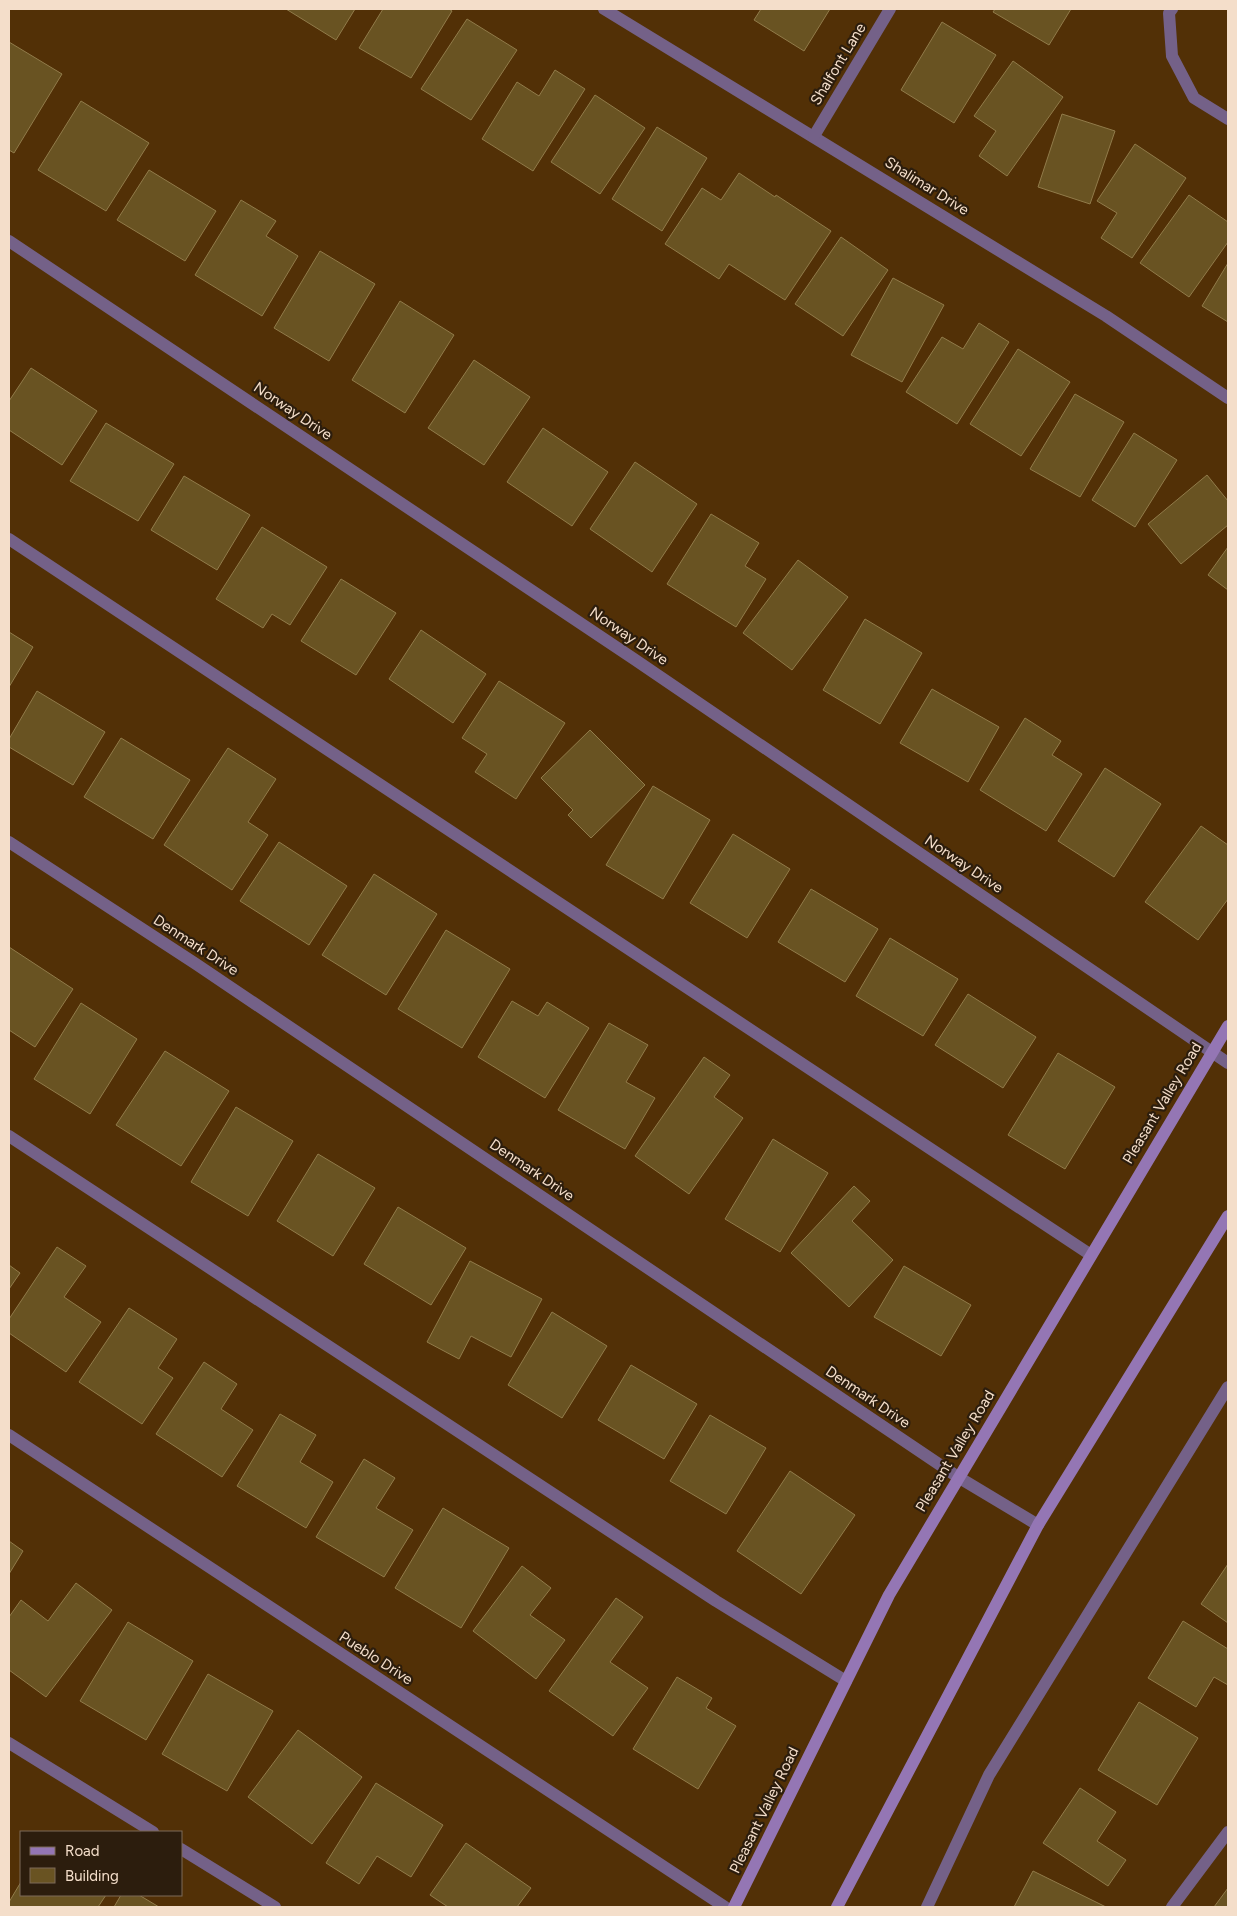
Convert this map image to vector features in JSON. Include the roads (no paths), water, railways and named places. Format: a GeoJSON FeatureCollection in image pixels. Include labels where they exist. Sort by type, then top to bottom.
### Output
{"type":"FeatureCollection","features":[{"type":"Feature","properties":{"kind":"main road","name":"Pleasant Valley Road"},"geometry":{"type":"LineString","coordinates":[[734,1907],[889,1595],[1228,1026]]}},
{"type":"Feature","properties":{"kind":"main road"},"geometry":{"type":"LineString","coordinates":[[837,1907],[1038,1525],[1228,1216]]}},
{"type":"Feature","properties":{"kind":"street","name":"Shalimar Drive"},"geometry":{"type":"LineString","coordinates":[[604,9],[1106,316],[1228,398]]}},
{"type":"Feature","properties":{"kind":"street","name":"Shalfont Lane"},"geometry":{"type":"LineString","coordinates":[[814,136],[890,9]]}},
{"type":"Feature","properties":{"kind":"street"},"geometry":{"type":"LineString","coordinates":[[1172,9],[1169,13],[1172,56],[1194,98],[1228,119]]}},
{"type":"Feature","properties":{"kind":"street","name":"Norway Drive"},"geometry":{"type":"LineString","coordinates":[[9,241],[634,659],[1228,1064]]}},
{"type":"Feature","properties":{"kind":"street"},"geometry":{"type":"LineString","coordinates":[[9,539],[1091,1254]]}},
{"type":"Feature","properties":{"kind":"street","name":"Denmark Drive"},"geometry":{"type":"LineString","coordinates":[[9,842],[204,969],[958,1477],[1038,1525]]}},
{"type":"Feature","properties":{"kind":"street"},"geometry":{"type":"LineString","coordinates":[[9,1136],[716,1601],[846,1681]]}},
{"type":"Feature","properties":{"kind":"street"},"geometry":{"type":"LineString","coordinates":[[927,1907],[988,1775],[1228,1387]]}},
{"type":"Feature","properties":{"kind":"street","name":"Pueblo Drive"},"geometry":{"type":"LineString","coordinates":[[9,1435],[725,1907]]}},
{"type":"Feature","properties":{"kind":"street"},"geometry":{"type":"LineString","coordinates":[[9,1743],[152,1831]]}},
{"type":"Feature","properties":{"kind":"street"},"geometry":{"type":"LineString","coordinates":[[1172,1907],[1228,1832]]}},
{"type":"Feature","properties":{"kind":"street"},"geometry":{"type":"LineString","coordinates":[[182,1850],[275,1907]]}}]}
